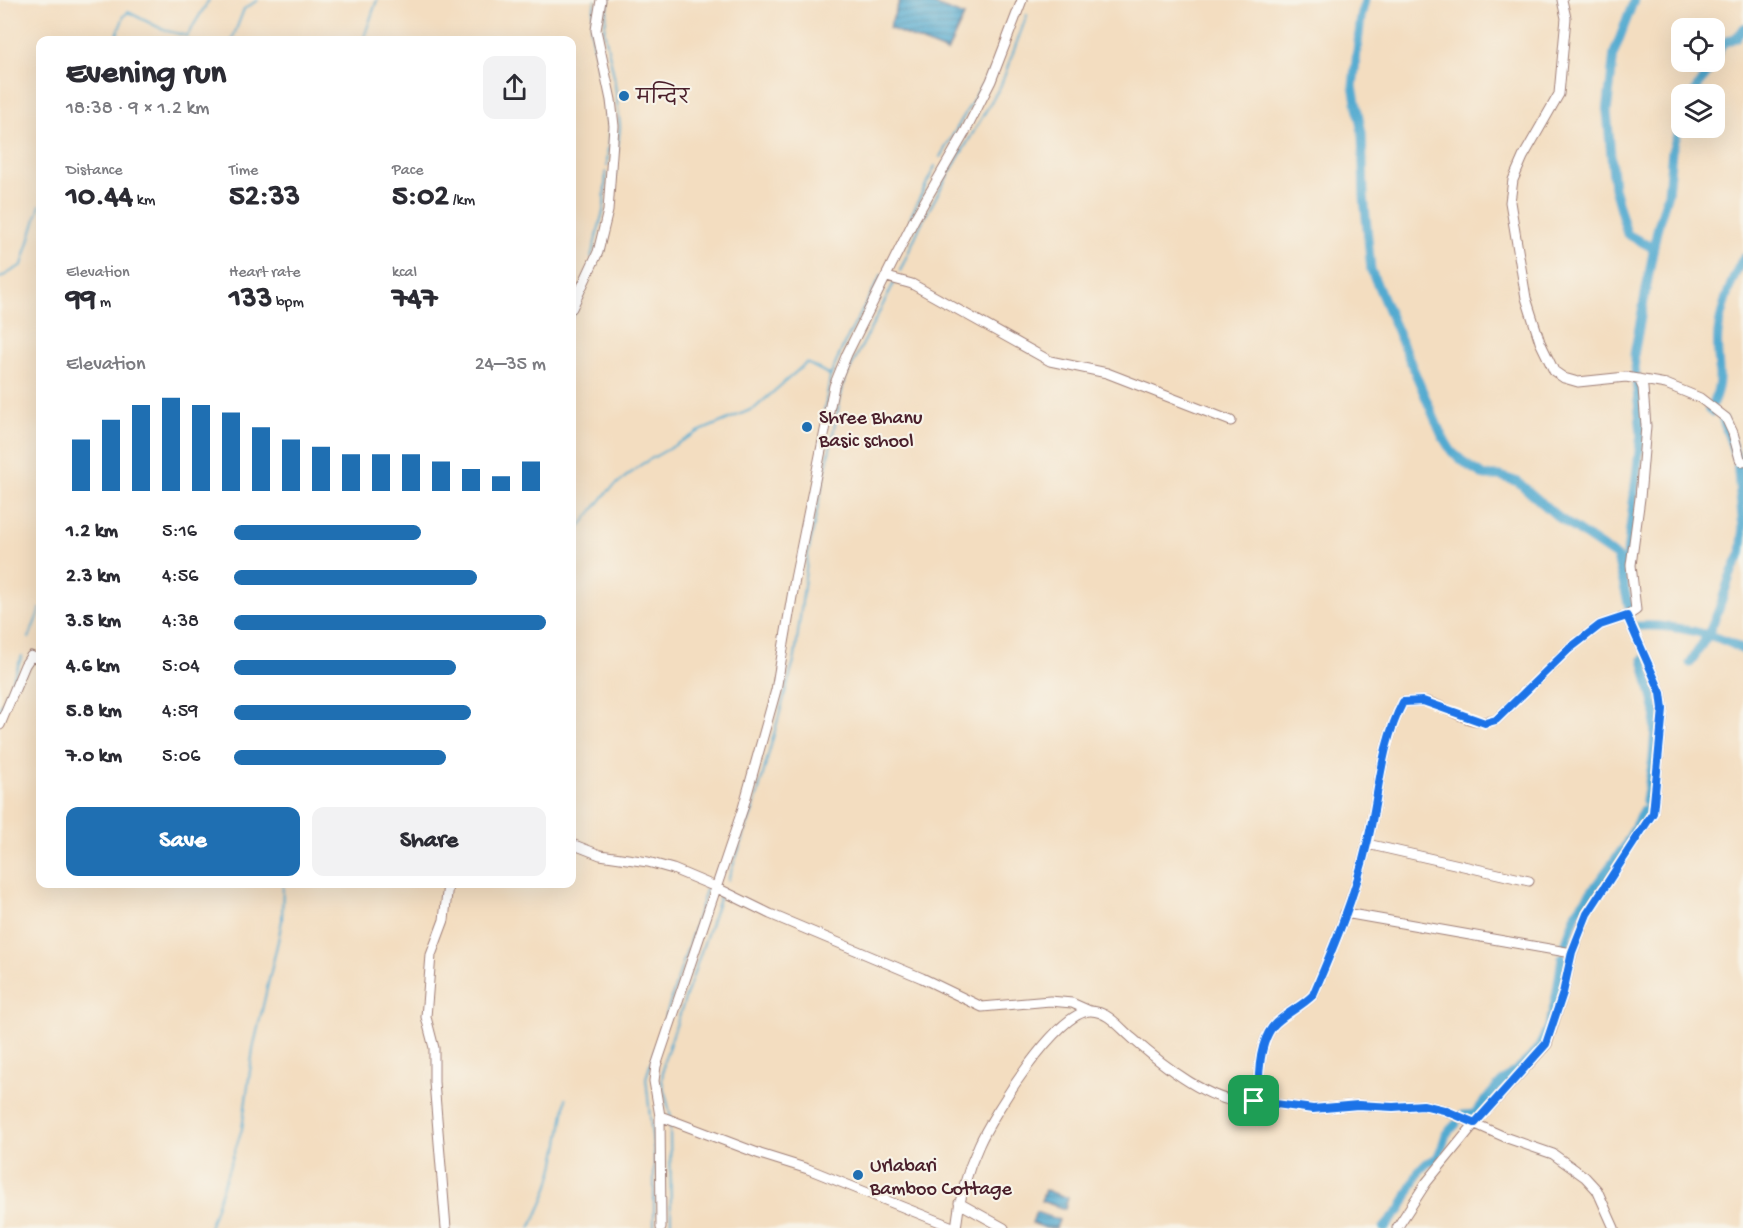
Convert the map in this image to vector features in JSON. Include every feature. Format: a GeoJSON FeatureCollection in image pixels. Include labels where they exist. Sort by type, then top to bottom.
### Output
{"type":"FeatureCollection","features":[{"type":"Feature","properties":{"kind":"street"},"geometry":{"type":"LineString","coordinates":[[576,299],[598,252],[608,211],[614,126],[611,100],[596,30],[601,0]]}},
{"type":"Feature","properties":{"kind":"street"},"geometry":{"type":"LineString","coordinates":[[661,1228],[660,1116],[654,1082],[656,1065],[755,770],[776,690],[795,579],[834,386],[847,354],[914,220],[965,132],[991,81],[1022,0]]}},
{"type":"Feature","properties":{"kind":"street"},"geometry":{"type":"LineString","coordinates":[[1562,0],[1566,18],[1559,94],[1522,157],[1514,180],[1510,202],[1527,298],[1540,342],[1554,371],[1578,382],[1626,377],[1641,384],[1653,382],[1666,384],[1700,398],[1726,418],[1743,462]]}},
{"type":"Feature","properties":{"kind":"street"},"geometry":{"type":"LineString","coordinates":[[887,277],[912,284],[1050,361],[1107,373],[1231,421]]}},
{"type":"Feature","properties":{"kind":"street"},"geometry":{"type":"LineString","coordinates":[[576,846],[600,855],[648,862],[673,870],[770,914],[930,981],[982,1007],[1050,1001],[1072,1003],[1106,1015],[1170,1068],[1203,1089],[1219,1097],[1246,1103],[1259,1099],[1261,1055],[1268,1033],[1275,1024],[1305,1004],[1313,995],[1346,913],[1367,844],[1392,728],[1403,702],[1423,701],[1485,723],[1496,720],[1569,649],[1600,625],[1627,616],[1637,607],[1631,565],[1645,446],[1646,426],[1641,384]]}},
{"type":"Feature","properties":{"kind":"street"},"geometry":{"type":"LineString","coordinates":[[1397,1228],[1426,1183],[1475,1123],[1546,1044],[1563,993],[1572,952],[1587,914],[1653,813],[1663,709],[1661,693],[1627,616]]}},
{"type":"Feature","properties":{"kind":"street"},"geometry":{"type":"LineString","coordinates":[[0,725],[25,665],[31,657],[36,659]]}},
{"type":"Feature","properties":{"kind":"street"},"geometry":{"type":"LineString","coordinates":[[1367,844],[1529,881]]}},
{"type":"Feature","properties":{"kind":"street"},"geometry":{"type":"LineString","coordinates":[[446,1228],[434,1082],[434,1048],[426,1017],[431,955],[444,920],[448,888]]}},
{"type":"Feature","properties":{"kind":"street"},"geometry":{"type":"LineString","coordinates":[[1346,913],[1572,952]]}},
{"type":"Feature","properties":{"kind":"street"},"geometry":{"type":"LineString","coordinates":[[660,1116],[760,1154],[808,1169],[956,1228],[958,1203],[979,1145],[1003,1101],[1060,1028],[1079,1014],[1090,1011]]}},
{"type":"Feature","properties":{"kind":"street"},"geometry":{"type":"LineString","coordinates":[[1254,1101],[1313,1109],[1358,1105],[1393,1107],[1423,1105],[1444,1110],[1507,1138],[1553,1154],[1585,1177],[1597,1190],[1614,1228]]}},
{"type":"Feature","properties":{"kind":"street"},"geometry":{"type":"LineString","coordinates":[[958,1203],[1004,1228]]}},
{"type":"Feature","properties":{"kind":"water"},"geometry":{"type":"Polygon","coordinates":[[[900,0],[923,0],[964,16],[947,52],[889,28],[900,0]]]}},
{"type":"Feature","properties":{"kind":"water"},"geometry":{"type":"Polygon","coordinates":[[[1045,1190],[1068,1198],[1065,1209],[1041,1201],[1045,1190]]]}},
{"type":"Feature","properties":{"kind":"water"},"geometry":{"type":"Polygon","coordinates":[[[1036,1212],[1059,1220],[1056,1228],[1046,1228],[1032,1223],[1036,1212]]]}},
{"type":"Feature","properties":{"kind":"waterway"},"geometry":{"type":"LineString","coordinates":[[187,36],[209,0]]}},
{"type":"Feature","properties":{"kind":"waterway"},"geometry":{"type":"LineString","coordinates":[[234,36],[244,9],[258,0]]}},
{"type":"Feature","properties":{"kind":"waterway"},"geometry":{"type":"LineString","coordinates":[[364,36],[377,0]]}},
{"type":"Feature","properties":{"kind":"waterway"},"geometry":{"type":"LineString","coordinates":[[595,0],[591,30],[609,126],[607,166]]}},
{"type":"Feature","properties":{"kind":"waterway"},"geometry":{"type":"LineString","coordinates":[[609,0],[604,30],[614,76],[620,126],[614,185]]}},
{"type":"Feature","properties":{"kind":"waterway"},"geometry":{"type":"LineString","coordinates":[[1365,0],[1353,86],[1362,133],[1364,196],[1371,270],[1442,436],[1452,452],[1470,467],[1485,476],[1500,476],[1518,482],[1558,517],[1617,557],[1629,607]]}},
{"type":"Feature","properties":{"kind":"waterway"},"geometry":{"type":"LineString","coordinates":[[1634,0],[1614,53],[1607,112],[1614,188],[1627,234],[1651,247],[1653,251]]}},
{"type":"Feature","properties":{"kind":"waterway"},"geometry":{"type":"LineString","coordinates":[[116,36],[124,16],[128,12],[164,30],[187,36]]}},
{"type":"Feature","properties":{"kind":"waterway"},"geometry":{"type":"LineString","coordinates":[[900,271],[921,224],[1001,85],[1027,15]]}},
{"type":"Feature","properties":{"kind":"waterway"},"geometry":{"type":"LineString","coordinates":[[1725,42],[1737,37],[1743,28]]}},
{"type":"Feature","properties":{"kind":"waterway"},"geometry":{"type":"LineString","coordinates":[[940,157],[990,71]]}},
{"type":"Feature","properties":{"kind":"waterway"},"geometry":{"type":"LineString","coordinates":[[1700,84],[1707,72]]}},
{"type":"Feature","properties":{"kind":"waterway"},"geometry":{"type":"LineString","coordinates":[[1625,572],[1641,434],[1634,355],[1657,230],[1668,193],[1672,151],[1676,138]]}},
{"type":"Feature","properties":{"kind":"waterway"},"geometry":{"type":"LineString","coordinates":[[910,218],[935,166]]}},
{"type":"Feature","properties":{"kind":"waterway"},"geometry":{"type":"LineString","coordinates":[[591,257],[604,208],[606,172]]}},
{"type":"Feature","properties":{"kind":"waterway"},"geometry":{"type":"LineString","coordinates":[[0,278],[22,265],[36,218]]}},
{"type":"Feature","properties":{"kind":"waterway"},"geometry":{"type":"LineString","coordinates":[[601,255],[605,248]]}},
{"type":"Feature","properties":{"kind":"waterway"},"geometry":{"type":"LineString","coordinates":[[1712,412],[1709,410],[1718,390],[1719,381],[1717,345],[1719,323],[1727,294],[1743,258]]}},
{"type":"Feature","properties":{"kind":"waterway"},"geometry":{"type":"LineString","coordinates":[[824,414],[830,377],[844,344],[882,274]]}},
{"type":"Feature","properties":{"kind":"waterway"},"geometry":{"type":"LineString","coordinates":[[728,880],[755,804],[795,657],[808,554],[844,381],[894,283]]}},
{"type":"Feature","properties":{"kind":"waterway"},"geometry":{"type":"LineString","coordinates":[[576,532],[608,491],[642,464],[698,432],[755,408],[807,363],[830,375]]}},
{"type":"Feature","properties":{"kind":"waterway"},"geometry":{"type":"LineString","coordinates":[[1723,420],[1737,460],[1743,529]]}},
{"type":"Feature","properties":{"kind":"waterway"},"geometry":{"type":"LineString","coordinates":[[1690,663],[1708,635],[1719,609],[1730,576],[1741,553],[1743,534]]}},
{"type":"Feature","properties":{"kind":"waterway"},"geometry":{"type":"LineString","coordinates":[[29,638],[36,620]]}},
{"type":"Feature","properties":{"kind":"waterway"},"geometry":{"type":"LineString","coordinates":[[1638,626],[1664,627],[1706,634],[1743,650]]}},
{"type":"Feature","properties":{"kind":"waterway"},"geometry":{"type":"LineString","coordinates":[[0,710],[22,656]]}},
{"type":"Feature","properties":{"kind":"waterway"},"geometry":{"type":"LineString","coordinates":[[1643,659],[1656,712],[1653,759],[1646,801]]}},
{"type":"Feature","properties":{"kind":"waterway"},"geometry":{"type":"LineString","coordinates":[[1565,945],[1577,911],[1625,846],[1643,810]]}},
{"type":"Feature","properties":{"kind":"waterway"},"geometry":{"type":"LineString","coordinates":[[654,1228],[654,1155],[646,1078],[707,887]]}},
{"type":"Feature","properties":{"kind":"waterway"},"geometry":{"type":"LineString","coordinates":[[209,1228],[242,1129],[253,1049],[282,920],[283,888]]}},
{"type":"Feature","properties":{"kind":"waterway"},"geometry":{"type":"LineString","coordinates":[[671,1117],[662,1081],[664,1061],[721,893]]}},
{"type":"Feature","properties":{"kind":"waterway"},"geometry":{"type":"LineString","coordinates":[[1463,1115],[1474,1114],[1502,1082],[1526,1062],[1539,1047],[1552,1015],[1562,957]]}},
{"type":"Feature","properties":{"kind":"waterway"},"geometry":{"type":"LineString","coordinates":[[530,1228],[550,1182],[566,1099]]}},
{"type":"Feature","properties":{"kind":"waterway"},"geometry":{"type":"LineString","coordinates":[[670,1123],[671,1228]]}},
{"type":"Feature","properties":{"kind":"waterway"},"geometry":{"type":"LineString","coordinates":[[1384,1228],[1400,1210],[1419,1171],[1427,1163],[1437,1158],[1446,1134],[1456,1124]]}},
{"type":"Feature","properties":{"kind":"place","name":"मन्दिर"},"geometry":{"type":"Point","coordinates":[624,96]}},
{"type":"Feature","properties":{"kind":"place","name":"Shree Bhanu Basic school"},"geometry":{"type":"Point","coordinates":[807,427]}},
{"type":"Feature","properties":{"kind":"place","name":"Urlabari Bamboo Cottage"},"geometry":{"type":"Point","coordinates":[858,1175]}},
{"type":"Feature","properties":{"kind":"route"},"geometry":{"type":"LineString","coordinates":[[1627,616],[1661,693],[1664,717],[1653,813],[1650,821],[1587,914],[1572,952],[1555,1022],[1546,1044],[1475,1123],[1444,1110],[1423,1105],[1393,1107],[1358,1105],[1313,1109],[1254,1101],[1259,1099],[1261,1055],[1268,1033],[1275,1024],[1305,1004],[1313,995],[1346,913],[1367,844],[1392,728],[1403,702],[1423,701],[1470,720],[1485,723],[1496,720],[1569,649],[1600,625],[1627,616]]}}]}
